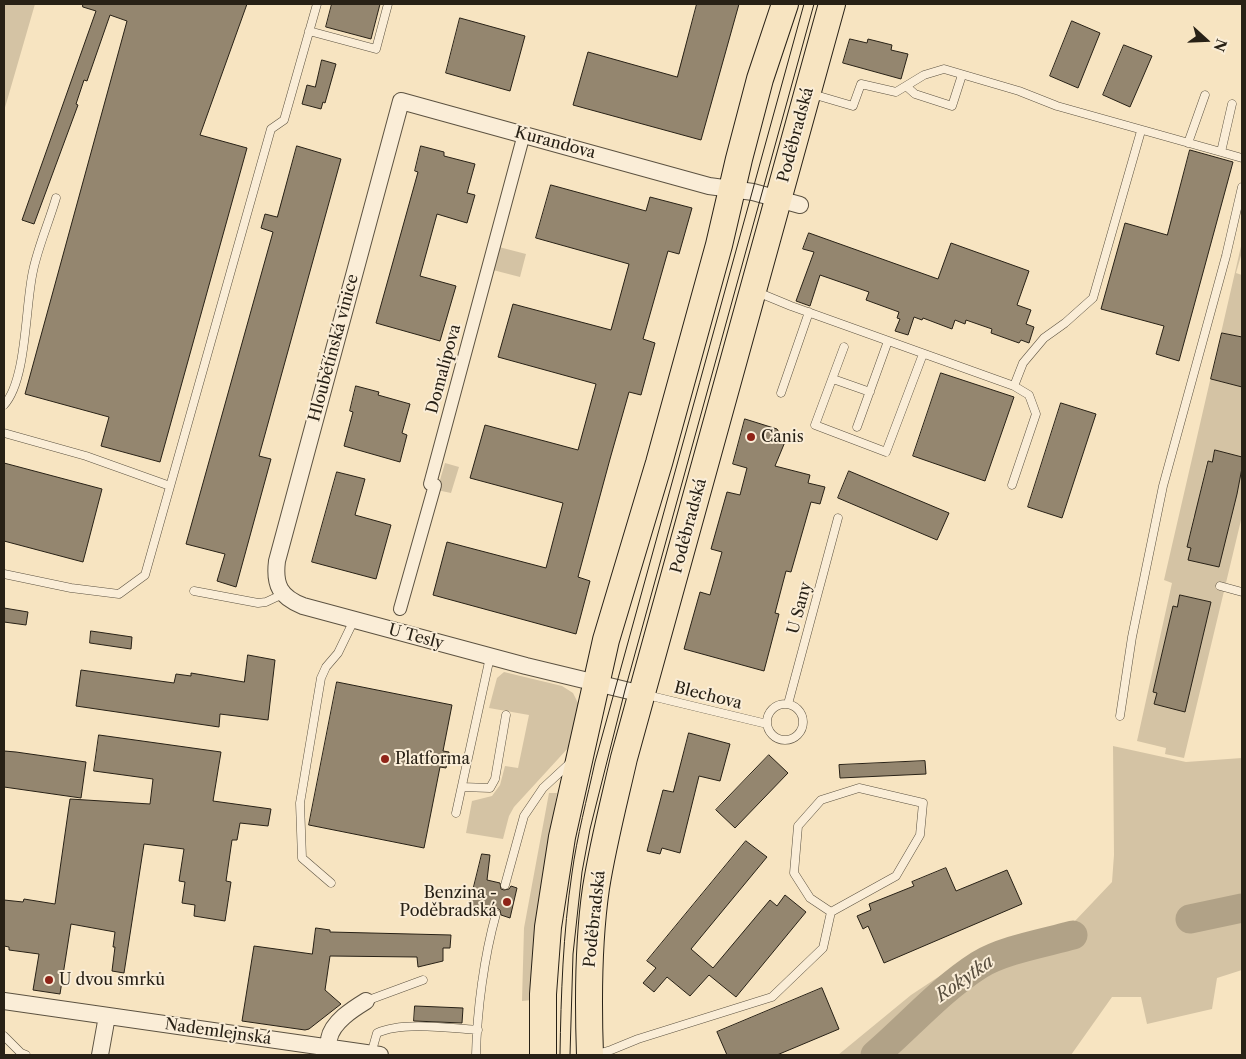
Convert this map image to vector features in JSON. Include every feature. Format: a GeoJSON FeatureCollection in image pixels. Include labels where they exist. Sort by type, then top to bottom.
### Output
{"type":"FeatureCollection","features":[{"type":"Feature","properties":{"kind":"main road"},"geometry":{"type":"LineString","coordinates":[[543,1055],[542,1008],[548,927],[562,837],[606,640],[659,463],[719,246],[721,187],[785,4]]}},
{"type":"Feature","properties":{"kind":"main road","name":"Poděbradská"},"geometry":{"type":"LineString","coordinates":[[591,1055],[590,967],[596,889],[604,844],[624,758],[753,290],[789,202],[808,93],[832,4]]}},
{"type":"Feature","properties":{"kind":"street","name":"Kurandova"},"geometry":{"type":"LineString","coordinates":[[401,101],[721,187],[752,192],[789,202]]}},
{"type":"Feature","properties":{"kind":"street","name":"Hloubětínská vinice"},"geometry":{"type":"LineString","coordinates":[[283,594],[278,585],[275,572],[277,560],[401,101]]}},
{"type":"Feature","properties":{"kind":"street","name":"Domalípova"},"geometry":{"type":"LineString","coordinates":[[400,609],[434,485],[430,484],[524,134]]}},
{"type":"Feature","properties":{"kind":"street","name":"U Tesly"},"geometry":{"type":"LineString","coordinates":[[283,594],[303,606],[490,657],[642,694]]}},
{"type":"Feature","properties":{"kind":"street","name":"Nademlejnská"},"geometry":{"type":"LineString","coordinates":[[4,1001],[329,1052],[376,1055]]}},
{"type":"Feature","properties":{"kind":"street"},"geometry":{"type":"LineString","coordinates":[[329,1052],[329,1038],[340,1020],[351,1010],[366,1001]]}},
{"type":"Feature","properties":{"kind":"street"},"geometry":{"type":"LineString","coordinates":[[107,1016],[100,1055],[107,1055]]}},
{"type":"Feature","properties":{"kind":"lane"},"geometry":{"type":"LineString","coordinates":[[4,574],[71,588],[119,594],[145,575],[271,129],[284,120],[317,4]]}},
{"type":"Feature","properties":{"kind":"lane"},"geometry":{"type":"LineString","coordinates":[[309,31],[376,49],[388,4]]}},
{"type":"Feature","properties":{"kind":"lane"},"geometry":{"type":"LineString","coordinates":[[808,93],[853,106],[861,84],[896,92],[924,75],[944,70],[1019,91],[1057,106],[1141,131],[1242,158]]}},
{"type":"Feature","properties":{"kind":"lane"},"geometry":{"type":"LineString","coordinates":[[906,86],[915,94],[952,106],[962,75]]}},
{"type":"Feature","properties":{"kind":"lane"},"geometry":{"type":"LineString","coordinates":[[1188,143],[1205,95]]}},
{"type":"Feature","properties":{"kind":"lane"},"geometry":{"type":"LineString","coordinates":[[1221,152],[1232,104]]}},
{"type":"Feature","properties":{"kind":"lane"},"geometry":{"type":"LineString","coordinates":[[1014,386],[1023,363],[1044,338],[1066,323],[1093,298],[1141,131]]}},
{"type":"Feature","properties":{"kind":"lane"},"geometry":{"type":"LineString","coordinates":[[1120,716],[1132,637],[1163,486],[1226,256],[1242,187]]}},
{"type":"Feature","properties":{"kind":"lane"},"geometry":{"type":"LineString","coordinates":[[4,405],[9,400],[20,368],[33,271],[56,198]]}},
{"type":"Feature","properties":{"kind":"lane"},"geometry":{"type":"LineString","coordinates":[[753,290],[1014,386],[1029,395],[1036,414],[1012,485]]}},
{"type":"Feature","properties":{"kind":"lane"},"geometry":{"type":"LineString","coordinates":[[781,394],[809,312]]}},
{"type":"Feature","properties":{"kind":"lane"},"geometry":{"type":"LineString","coordinates":[[857,427],[888,341]]}},
{"type":"Feature","properties":{"kind":"lane"},"geometry":{"type":"LineString","coordinates":[[844,347],[816,425],[886,452],[923,354]]}},
{"type":"Feature","properties":{"kind":"lane"},"geometry":{"type":"LineString","coordinates":[[832,378],[870,392]]}},
{"type":"Feature","properties":{"kind":"lane"},"geometry":{"type":"LineString","coordinates":[[4,433],[86,456],[170,486]]}},
{"type":"Feature","properties":{"kind":"lane","name":"U Sany"},"geometry":{"type":"LineString","coordinates":[[788,704],[838,518]]}},
{"type":"Feature","properties":{"kind":"lane"},"geometry":{"type":"LineString","coordinates":[[1220,586],[1242,592]]}},
{"type":"Feature","properties":{"kind":"lane"},"geometry":{"type":"LineString","coordinates":[[194,591],[258,603],[266,602],[283,594]]}},
{"type":"Feature","properties":{"kind":"lane"},"geometry":{"type":"LineString","coordinates":[[331,882],[302,858],[300,803],[321,678],[326,667],[338,653],[354,620]]}},
{"type":"Feature","properties":{"kind":"lane"},"geometry":{"type":"LineString","coordinates":[[456,813],[490,657]]}},
{"type":"Feature","properties":{"kind":"lane","name":"Blechova"},"geometry":{"type":"LineString","coordinates":[[642,694],[767,724],[772,735],[776,738],[788,740],[798,734],[803,724],[802,717],[796,707],[788,704]]}},
{"type":"Feature","properties":{"kind":"lane"},"geometry":{"type":"LineString","coordinates":[[767,724],[766,718],[773,708],[778,704],[788,704]]}},
{"type":"Feature","properties":{"kind":"lane"},"geometry":{"type":"LineString","coordinates":[[462,787],[490,788],[495,779],[506,715]]}},
{"type":"Feature","properties":{"kind":"lane"},"geometry":{"type":"LineString","coordinates":[[505,885],[524,816],[543,788],[582,751]]}},
{"type":"Feature","properties":{"kind":"lane"},"geometry":{"type":"LineString","coordinates":[[591,1055],[772,997],[823,948],[831,912],[896,876],[920,835],[923,803],[859,788],[821,800],[798,826],[794,873],[810,898],[831,912]]}},
{"type":"Feature","properties":{"kind":"lane"},"geometry":{"type":"LineString","coordinates":[[476,1055],[483,974],[496,914]]}},
{"type":"Feature","properties":{"kind":"lane"},"geometry":{"type":"LineString","coordinates":[[366,1001],[423,980]]}},
{"type":"Feature","properties":{"kind":"lane"},"geometry":{"type":"LineString","coordinates":[[376,1055],[377,1033],[384,1030],[418,1026],[478,1030]]}},
{"type":"Feature","properties":{"kind":"lane"},"geometry":{"type":"LineString","coordinates":[[4,1036],[21,1053],[26,1055]]}},
{"type":"Feature","properties":{"kind":"shaded area"},"geometry":{"type":"Polygon","coordinates":[[[4,4],[35,4],[4,111],[4,4]]]}},
{"type":"Feature","properties":{"kind":"shaded area"},"geometry":{"type":"Polygon","coordinates":[[[1242,242],[1242,252],[1236,273],[1242,275],[1242,337],[1222,333],[1211,379],[1242,387],[1242,457],[1215,450],[1212,462],[1207,461],[1200,492],[1198,516],[1194,515],[1187,546],[1228,530],[1242,468],[1242,516],[1184,758],[1165,754],[1166,748],[1137,741],[1172,583],[1164,580],[1242,242]],[[1181,595],[1177,607],[1173,606],[1153,691],[1157,693],[1154,704],[1185,711],[1211,602],[1181,595]]]}},
{"type":"Feature","properties":{"kind":"shaded area"},"geometry":{"type":"Polygon","coordinates":[[[499,247],[526,254],[520,277],[493,270],[499,247]]]}},
{"type":"Feature","properties":{"kind":"shaded area"},"geometry":{"type":"Polygon","coordinates":[[[445,463],[459,467],[451,493],[437,490],[445,463]]]}},
{"type":"Feature","properties":{"kind":"shaded area"},"geometry":{"type":"Polygon","coordinates":[[[504,672],[562,686],[573,693],[579,705],[569,747],[514,807],[509,816],[503,839],[466,833],[472,801],[492,796],[500,785],[505,766],[518,768],[529,715],[489,708],[497,678],[504,672]]]}},
{"type":"Feature","properties":{"kind":"shaded area"},"geometry":{"type":"Polygon","coordinates":[[[1113,746],[1186,762],[1242,758],[1242,970],[1217,978],[1212,1009],[1147,1024],[1141,997],[1112,997],[1071,1055],[838,1055],[911,995],[979,950],[1074,922],[1112,882],[1114,855],[1113,746]]]}},
{"type":"Feature","properties":{"kind":"shaded area"},"geometry":{"type":"Polygon","coordinates":[[[549,793],[557,793],[541,890],[532,1000],[522,1001],[524,928],[549,793]]]}},
{"type":"Feature","properties":{"kind":"building"},"geometry":{"type":"Polygon","coordinates":[[[83,4],[247,4],[200,135],[247,148],[160,462],[101,446],[109,417],[25,394],[127,21],[110,15],[87,81],[84,80],[76,104],[78,105],[34,224],[22,220],[96,11],[83,7],[83,4]]]}},
{"type":"Feature","properties":{"kind":"building"},"geometry":{"type":"Polygon","coordinates":[[[332,4],[380,4],[371,39],[326,27],[332,4]]]}},
{"type":"Feature","properties":{"kind":"building"},"geometry":{"type":"Polygon","coordinates":[[[697,4],[739,4],[701,140],[573,105],[588,52],[677,77],[697,4]]]}},
{"type":"Feature","properties":{"kind":"building"},"geometry":{"type":"Polygon","coordinates":[[[460,18],[525,36],[510,91],[446,73],[460,18]]]}},
{"type":"Feature","properties":{"kind":"building"},"geometry":{"type":"Polygon","coordinates":[[[1072,21],[1100,33],[1078,88],[1050,76],[1072,21]]]}},
{"type":"Feature","properties":{"kind":"building"},"geometry":{"type":"Polygon","coordinates":[[[850,39],[867,43],[868,39],[892,45],[891,50],[908,54],[901,79],[843,63],[850,39]]]}},
{"type":"Feature","properties":{"kind":"building"},"geometry":{"type":"Polygon","coordinates":[[[1124,45],[1152,56],[1130,107],[1103,95],[1124,45]]]}},
{"type":"Feature","properties":{"kind":"building"},"geometry":{"type":"Polygon","coordinates":[[[322,60],[336,64],[325,103],[323,102],[321,109],[302,104],[307,85],[315,87],[322,60]]]}},
{"type":"Feature","properties":{"kind":"building"},"geometry":{"type":"Polygon","coordinates":[[[297,146],[341,159],[259,456],[271,459],[236,587],[217,581],[225,554],[186,544],[273,232],[261,228],[265,214],[277,217],[297,146]]]}},
{"type":"Feature","properties":{"kind":"building"},"geometry":{"type":"Polygon","coordinates":[[[421,146],[444,152],[444,156],[475,164],[467,193],[475,195],[467,223],[437,214],[420,276],[456,286],[440,341],[376,323],[418,172],[415,171],[421,146]]]}},
{"type":"Feature","properties":{"kind":"building"},"geometry":{"type":"Polygon","coordinates":[[[1190,150],[1233,162],[1179,361],[1156,354],[1164,326],[1101,309],[1125,223],[1167,235],[1190,150]]]}},
{"type":"Feature","properties":{"kind":"building"},"geometry":{"type":"Polygon","coordinates":[[[551,185],[646,211],[650,197],[692,208],[679,254],[668,251],[643,339],[655,343],[641,395],[629,392],[610,459],[578,577],[590,581],[576,634],[433,595],[447,542],[546,568],[563,503],[470,478],[485,425],[578,450],[596,384],[498,357],[513,304],[611,330],[629,264],[536,238],[551,185]]]}},
{"type":"Feature","properties":{"kind":"building"},"geometry":{"type":"Polygon","coordinates":[[[809,233],[938,279],[951,243],[1029,271],[1017,305],[1031,310],[1026,324],[1034,327],[1029,343],[1021,340],[1019,343],[991,333],[992,329],[966,320],[965,324],[955,320],[952,329],[923,318],[922,320],[914,317],[908,335],[895,331],[900,319],[897,318],[899,312],[866,300],[869,292],[820,275],[810,306],[796,301],[814,252],[803,249],[809,233]]]}},
{"type":"Feature","properties":{"kind":"building"},"geometry":{"type":"Polygon","coordinates":[[[1222,333],[1242,337],[1242,387],[1211,379],[1222,333]]]}},
{"type":"Feature","properties":{"kind":"building"},"geometry":{"type":"Polygon","coordinates":[[[941,373],[1014,397],[985,481],[913,456],[941,373]]]}},
{"type":"Feature","properties":{"kind":"building"},"geometry":{"type":"Polygon","coordinates":[[[356,386],[379,392],[378,395],[410,404],[402,433],[407,435],[400,462],[344,446],[353,412],[350,411],[356,386]]]}},
{"type":"Feature","properties":{"kind":"building"},"geometry":{"type":"Polygon","coordinates":[[[1061,403],[1096,414],[1062,518],[1028,507],[1061,403]]]}},
{"type":"Feature","properties":{"kind":"building"},"geometry":{"type":"Polygon","coordinates":[[[745,419],[777,429],[780,434],[787,437],[775,466],[810,475],[808,483],[825,487],[820,504],[811,502],[791,572],[786,571],[775,613],[779,614],[764,671],[684,649],[700,592],[710,595],[722,552],[711,549],[727,492],[740,495],[747,468],[733,464],[745,419]]]}},
{"type":"Feature","properties":{"kind":"building"},"geometry":{"type":"Polygon","coordinates":[[[1215,450],[1242,457],[1237,494],[1219,567],[1188,560],[1191,548],[1187,547],[1208,461],[1212,462],[1215,450]]]}},
{"type":"Feature","properties":{"kind":"building"},"geometry":{"type":"Polygon","coordinates":[[[4,463],[102,489],[83,562],[4,541],[4,463]]]}},
{"type":"Feature","properties":{"kind":"building"},"geometry":{"type":"Polygon","coordinates":[[[849,471],[949,513],[937,540],[838,498],[849,471]]]}},
{"type":"Feature","properties":{"kind":"building"},"geometry":{"type":"Polygon","coordinates":[[[337,472],[365,479],[355,515],[391,525],[376,579],[312,562],[337,472]]]}},
{"type":"Feature","properties":{"kind":"building"},"geometry":{"type":"Polygon","coordinates":[[[1180,595],[1211,602],[1185,712],[1154,704],[1157,693],[1153,692],[1173,606],[1177,607],[1180,595]]]}},
{"type":"Feature","properties":{"kind":"building"},"geometry":{"type":"Polygon","coordinates":[[[4,608],[28,612],[26,625],[4,622],[4,608]]]}},
{"type":"Feature","properties":{"kind":"building"},"geometry":{"type":"Polygon","coordinates":[[[91,631],[132,637],[131,649],[90,643],[91,631]]]}},
{"type":"Feature","properties":{"kind":"building"},"geometry":{"type":"Polygon","coordinates":[[[248,655],[275,660],[268,720],[220,714],[219,727],[76,706],[81,670],[174,683],[176,674],[191,676],[191,673],[244,682],[248,655]]]}},
{"type":"Feature","properties":{"kind":"building","name":"Platforma"},"geometry":{"type":"Polygon","coordinates":[[[337,682],[452,705],[443,751],[449,752],[446,768],[440,767],[424,848],[309,825],[337,682]]]}},
{"type":"Feature","properties":{"kind":"building"},"geometry":{"type":"Polygon","coordinates":[[[689,733],[730,744],[720,781],[699,776],[680,853],[662,848],[660,854],[647,851],[663,790],[673,792],[689,733]]]}},
{"type":"Feature","properties":{"kind":"building"},"geometry":{"type":"Polygon","coordinates":[[[99,735],[221,752],[213,801],[271,809],[268,826],[240,823],[237,840],[232,840],[226,881],[231,882],[225,921],[194,916],[195,905],[182,903],[185,882],[179,881],[184,849],[144,844],[124,973],[112,971],[115,932],[71,924],[60,994],[33,990],[39,954],[9,950],[9,947],[4,946],[4,900],[23,902],[24,899],[55,904],[70,799],[150,804],[153,779],[94,771],[99,735]]]}},
{"type":"Feature","properties":{"kind":"building"},"geometry":{"type":"Polygon","coordinates":[[[4,751],[86,762],[81,798],[4,787],[4,751]]]}},
{"type":"Feature","properties":{"kind":"building"},"geometry":{"type":"Polygon","coordinates":[[[769,755],[788,773],[735,828],[716,810],[769,755]]]}},
{"type":"Feature","properties":{"kind":"building"},"geometry":{"type":"Polygon","coordinates":[[[925,761],[926,774],[840,778],[839,765],[925,761]]]}},
{"type":"Feature","properties":{"kind":"building"},"geometry":{"type":"Polygon","coordinates":[[[746,841],[767,857],[691,949],[713,968],[770,900],[777,906],[785,895],[806,912],[736,997],[709,975],[690,996],[667,977],[654,992],[643,983],[656,968],[647,961],[746,841]]]}},
{"type":"Feature","properties":{"kind":"building"},"geometry":{"type":"Polygon","coordinates":[[[482,854],[490,855],[487,880],[500,883],[501,889],[504,890],[509,889],[511,886],[517,888],[510,918],[501,915],[500,910],[497,908],[492,910],[491,913],[469,907],[482,854]]]}},
{"type":"Feature","properties":{"kind":"building"},"geometry":{"type":"Polygon","coordinates":[[[946,868],[956,891],[1007,870],[1022,904],[884,963],[868,926],[863,929],[857,916],[871,910],[869,904],[914,886],[912,882],[946,868]]]}},
{"type":"Feature","properties":{"kind":"building"},"geometry":{"type":"Polygon","coordinates":[[[316,928],[330,930],[330,932],[451,935],[450,948],[443,948],[443,961],[418,967],[417,957],[330,956],[325,990],[341,1004],[309,1029],[242,1021],[254,946],[312,954],[316,928]]]}},
{"type":"Feature","properties":{"kind":"building"},"geometry":{"type":"Polygon","coordinates":[[[822,988],[839,1029],[777,1055],[727,1055],[717,1032],[822,988]]]}},
{"type":"Feature","properties":{"kind":"building"},"geometry":{"type":"Polygon","coordinates":[[[415,1006],[463,1008],[462,1023],[414,1021],[415,1006]]]}},
{"type":"Feature","properties":{"kind":"waterway","name":"Rokytka"},"geometry":{"type":"LineString","coordinates":[[1190,919],[1242,908]]}},
{"type":"Feature","properties":{"kind":"waterway","name":"Rokytka"},"geometry":{"type":"LineString","coordinates":[[875,1055],[951,985],[979,965],[1012,951],[1073,935]]}},
{"type":"Feature","properties":{"kind":"tram line"},"geometry":{"type":"LineString","coordinates":[[560,1055],[566,919],[577,845],[595,762],[804,4]]}},
{"type":"Feature","properties":{"kind":"tram line"},"geometry":{"type":"LineString","coordinates":[[570,1055],[573,954],[582,872],[590,829],[625,690],[814,4]]}},
{"type":"Feature","properties":{"kind":"place","name":"Canis"},"geometry":{"type":"Point","coordinates":[751,437]}},
{"type":"Feature","properties":{"kind":"place","name":"Platforma"},"geometry":{"type":"Point","coordinates":[385,759]}},
{"type":"Feature","properties":{"kind":"place","name":"Benzina - Poděbradská"},"geometry":{"type":"Point","coordinates":[507,902]}},
{"type":"Feature","properties":{"kind":"place","name":"U dvou smrků"},"geometry":{"type":"Point","coordinates":[49,980]}}]}
